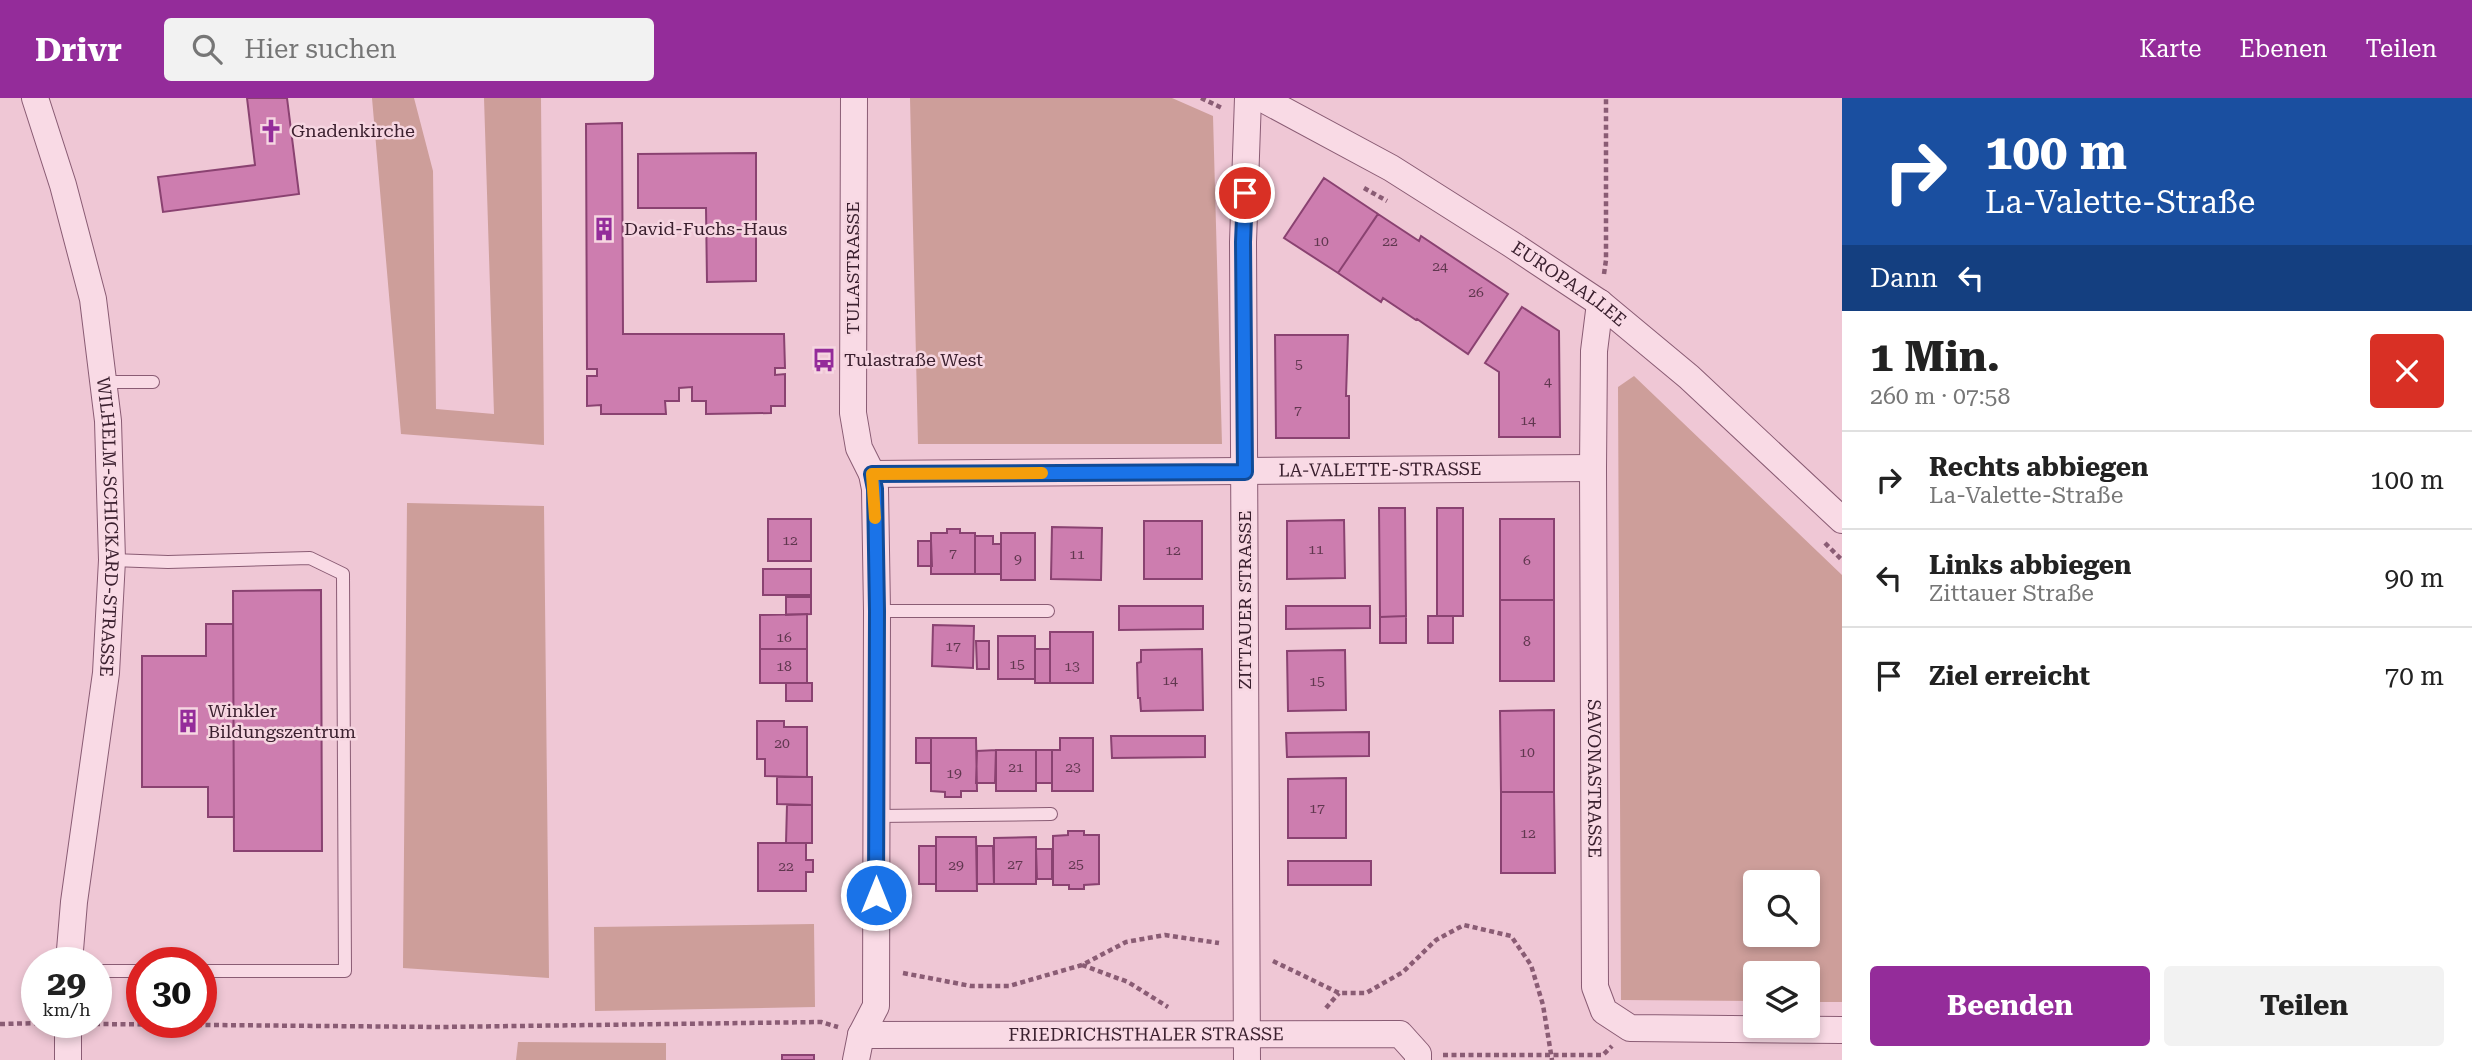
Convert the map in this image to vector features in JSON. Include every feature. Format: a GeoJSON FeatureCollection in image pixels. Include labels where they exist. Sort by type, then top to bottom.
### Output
{"type":"FeatureCollection","features":[{"type":"Feature","properties":{"kind":"street","name":"WILHELM-SCHICKARD-STRASSE"},"geometry":{"type":"LineString","coordinates":[[35,98],[63,185],[93,299],[108,421],[113,560],[106,673],[74,902],[70,947]]}},
{"type":"Feature","properties":{"kind":"street","name":"TULASTRASSE"},"geometry":{"type":"LineString","coordinates":[[854,98],[853,413],[859,447],[872,474],[875,489],[877,611],[877,1006],[859,1047]]}},
{"type":"Feature","properties":{"kind":"street","name":"EUROPAALLEE"},"geometry":{"type":"LineString","coordinates":[[1252,105],[1391,168],[1600,303],[1689,377],[1842,520]]}},
{"type":"Feature","properties":{"kind":"street","name":"ZITTAUER STRASSE"},"geometry":{"type":"LineString","coordinates":[[1247,1060],[1243,242],[1252,105]]}},
{"type":"Feature","properties":{"kind":"street","name":"SAVONASTRASSE"},"geometry":{"type":"LineString","coordinates":[[1600,303],[1594,351],[1593,468],[1595,987],[1604,1011],[1630,1028]]}},
{"type":"Feature","properties":{"kind":"street","name":"LA-VALETTE-STRASSE"},"geometry":{"type":"LineString","coordinates":[[872,474],[1593,468]]}},
{"type":"Feature","properties":{"kind":"street"},"geometry":{"type":"LineString","coordinates":[[1630,1028],[1842,1030]]}},
{"type":"Feature","properties":{"kind":"street","name":"FRIEDRICHSTHALER STRASSE"},"geometry":{"type":"LineString","coordinates":[[859,1047],[1247,1033],[1400,1034],[1418,1057]]}},
{"type":"Feature","properties":{"kind":"street"},"geometry":{"type":"LineString","coordinates":[[68,1038],[68,1060]]}},
{"type":"Feature","properties":{"kind":"lane"},"geometry":{"type":"LineString","coordinates":[[103,382],[153,382]]}},
{"type":"Feature","properties":{"kind":"lane"},"geometry":{"type":"LineString","coordinates":[[113,560],[168,562],[310,558],[343,574],[345,971],[217,971]]}},
{"type":"Feature","properties":{"kind":"lane"},"geometry":{"type":"LineString","coordinates":[[877,611],[1048,611]]}},
{"type":"Feature","properties":{"kind":"lane"},"geometry":{"type":"LineString","coordinates":[[877,816],[1051,814]]}},
{"type":"Feature","properties":{"kind":"path"},"geometry":{"type":"LineString","coordinates":[[1201,98],[1252,105]]}},
{"type":"Feature","properties":{"kind":"path"},"geometry":{"type":"LineString","coordinates":[[1600,303],[1606,260],[1606,98]]}},
{"type":"Feature","properties":{"kind":"path"},"geometry":{"type":"LineString","coordinates":[[1354,182],[1390,203]]}},
{"type":"Feature","properties":{"kind":"path"},"geometry":{"type":"LineString","coordinates":[[1818,536],[1842,560]]}},
{"type":"Feature","properties":{"kind":"path"},"geometry":{"type":"LineString","coordinates":[[1082,965],[1128,982],[1170,1010]]}},
{"type":"Feature","properties":{"kind":"path"},"geometry":{"type":"LineString","coordinates":[[1322,1011],[1339,993]]}},
{"type":"Feature","properties":{"kind":"path"},"geometry":{"type":"LineString","coordinates":[[112,1023],[440,1027],[821,1022],[859,1047]]}},
{"type":"Feature","properties":{"kind":"path"},"geometry":{"type":"LineString","coordinates":[[0,1024],[21,1024]]}},
{"type":"Feature","properties":{"kind":"path"},"geometry":{"type":"LineString","coordinates":[[1418,1057],[1552,1058],[1603,1055],[1630,1028]]}},
{"type":"Feature","properties":{"kind":"shaded area"},"geometry":{"type":"Polygon","coordinates":[[[372,98],[414,98],[433,171],[436,409],[494,414],[484,98],[541,98],[544,445],[401,434],[372,98]]]}},
{"type":"Feature","properties":{"kind":"shaded area"},"geometry":{"type":"Polygon","coordinates":[[[910,98],[1172,98],[1213,116],[1222,444],[918,444],[910,98]]]}},
{"type":"Feature","properties":{"kind":"shaded area"},"geometry":{"type":"Polygon","coordinates":[[[1634,376],[1842,575],[1842,1002],[1820,1002],[1820,961],[1743,961],[1743,1001],[1621,1000],[1618,387],[1634,376]]]}},
{"type":"Feature","properties":{"kind":"shaded area"},"geometry":{"type":"Polygon","coordinates":[[[407,503],[544,506],[549,978],[403,968],[407,503]]]}},
{"type":"Feature","properties":{"kind":"shaded area"},"geometry":{"type":"Polygon","coordinates":[[[814,924],[815,1007],[595,1011],[594,927],[814,924]]]}},
{"type":"Feature","properties":{"kind":"shaded area"},"geometry":{"type":"Polygon","coordinates":[[[518,1042],[666,1043],[666,1060],[516,1060],[518,1042]]]}},
{"type":"Feature","properties":{"kind":"building","name":"Gnadenkirche"},"geometry":{"type":"Polygon","coordinates":[[[247,98],[287,98],[299,194],[163,212],[158,177],[255,165],[247,98]]]}},
{"type":"Feature","properties":{"kind":"building","name":"David-Fuchs-Haus"},"geometry":{"type":"Polygon","coordinates":[[[622,123],[623,334],[784,334],[785,368],[775,368],[775,375],[785,374],[785,406],[771,406],[771,413],[706,414],[706,401],[692,401],[692,387],[679,388],[679,401],[665,401],[666,414],[601,414],[601,405],[587,406],[587,376],[597,376],[597,369],[587,369],[586,124],[622,123]]]}},
{"type":"Feature","properties":{"kind":"building","name":"David-Fuchs-Haus"},"geometry":{"type":"Polygon","coordinates":[[[756,153],[756,281],[707,282],[706,208],[638,208],[638,154],[756,153]]]}},
{"type":"Feature","properties":{"kind":"building"},"geometry":{"type":"Polygon","coordinates":[[[1324,178],[1378,214],[1338,273],[1284,238],[1324,178]]]}},
{"type":"Feature","properties":{"kind":"building"},"geometry":{"type":"Polygon","coordinates":[[[1378,214],[1419,241],[1421,236],[1508,294],[1468,354],[1417,319],[1383,298],[1381,302],[1338,273],[1378,214]]]}},
{"type":"Feature","properties":{"kind":"building"},"geometry":{"type":"Polygon","coordinates":[[[1522,307],[1559,331],[1560,437],[1499,437],[1499,372],[1485,363],[1522,307]]]}},
{"type":"Feature","properties":{"kind":"building"},"geometry":{"type":"Polygon","coordinates":[[[1275,335],[1348,335],[1346,396],[1349,396],[1349,438],[1276,438],[1275,335]]]}},
{"type":"Feature","properties":{"kind":"building"},"geometry":{"type":"Polygon","coordinates":[[[1379,508],[1405,508],[1406,616],[1380,617],[1379,508]]]}},
{"type":"Feature","properties":{"kind":"building"},"geometry":{"type":"Polygon","coordinates":[[[1437,508],[1463,508],[1463,616],[1437,616],[1437,508]]]}},
{"type":"Feature","properties":{"kind":"building"},"geometry":{"type":"Polygon","coordinates":[[[768,519],[811,519],[811,561],[768,561],[768,519]]]}},
{"type":"Feature","properties":{"kind":"building"},"geometry":{"type":"Polygon","coordinates":[[[1500,519],[1554,519],[1554,600],[1500,600],[1500,519]]]}},
{"type":"Feature","properties":{"kind":"building"},"geometry":{"type":"Polygon","coordinates":[[[1344,520],[1345,578],[1287,579],[1287,521],[1344,520]]]}},
{"type":"Feature","properties":{"kind":"building"},"geometry":{"type":"Polygon","coordinates":[[[1144,521],[1202,521],[1202,579],[1144,579],[1144,521]]]}},
{"type":"Feature","properties":{"kind":"building"},"geometry":{"type":"Polygon","coordinates":[[[1052,527],[1102,528],[1101,580],[1051,579],[1052,527]]]}},
{"type":"Feature","properties":{"kind":"building"},"geometry":{"type":"Polygon","coordinates":[[[947,529],[960,529],[960,533],[975,533],[975,574],[931,574],[931,533],[947,533],[947,529]]]}},
{"type":"Feature","properties":{"kind":"building"},"geometry":{"type":"Polygon","coordinates":[[[1001,533],[1035,533],[1035,580],[1001,580],[1001,533]]]}},
{"type":"Feature","properties":{"kind":"building"},"geometry":{"type":"Polygon","coordinates":[[[975,536],[993,536],[993,544],[1001,544],[1001,574],[975,574],[975,536]]]}},
{"type":"Feature","properties":{"kind":"building"},"geometry":{"type":"Polygon","coordinates":[[[918,541],[931,541],[932,566],[918,566],[918,541]]]}},
{"type":"Feature","properties":{"kind":"building"},"geometry":{"type":"Polygon","coordinates":[[[763,569],[811,569],[811,595],[763,595],[763,569]]]}},
{"type":"Feature","properties":{"kind":"building"},"geometry":{"type":"Polygon","coordinates":[[[321,590],[322,851],[234,851],[233,591],[321,590]]]}},
{"type":"Feature","properties":{"kind":"building"},"geometry":{"type":"Polygon","coordinates":[[[786,597],[811,597],[811,614],[786,615],[786,597]]]}},
{"type":"Feature","properties":{"kind":"building"},"geometry":{"type":"Polygon","coordinates":[[[1500,600],[1554,600],[1554,681],[1500,681],[1500,600]]]}},
{"type":"Feature","properties":{"kind":"building"},"geometry":{"type":"Polygon","coordinates":[[[1119,606],[1203,606],[1203,629],[1119,630],[1119,606]]]}},
{"type":"Feature","properties":{"kind":"building"},"geometry":{"type":"Polygon","coordinates":[[[1286,606],[1370,606],[1370,628],[1286,629],[1286,606]]]}},
{"type":"Feature","properties":{"kind":"building"},"geometry":{"type":"Polygon","coordinates":[[[807,614],[807,649],[760,649],[760,615],[807,614]]]}},
{"type":"Feature","properties":{"kind":"building"},"geometry":{"type":"Polygon","coordinates":[[[1406,616],[1406,643],[1380,643],[1380,617],[1406,616]]]}},
{"type":"Feature","properties":{"kind":"building"},"geometry":{"type":"Polygon","coordinates":[[[1428,616],[1453,616],[1453,643],[1428,643],[1428,616]]]}},
{"type":"Feature","properties":{"kind":"building","name":"Winkler Bildungszentrum"},"geometry":{"type":"Polygon","coordinates":[[[206,624],[233,624],[234,817],[208,817],[208,787],[142,787],[142,656],[206,656],[206,624]]]}},
{"type":"Feature","properties":{"kind":"building"},"geometry":{"type":"Polygon","coordinates":[[[933,625],[974,626],[973,668],[932,666],[933,625]]]}},
{"type":"Feature","properties":{"kind":"building"},"geometry":{"type":"Polygon","coordinates":[[[1050,632],[1093,632],[1093,683],[1050,683],[1050,632]]]}},
{"type":"Feature","properties":{"kind":"building"},"geometry":{"type":"Polygon","coordinates":[[[998,636],[1035,636],[1035,679],[998,679],[998,636]]]}},
{"type":"Feature","properties":{"kind":"building"},"geometry":{"type":"Polygon","coordinates":[[[976,641],[989,641],[989,669],[977,669],[976,641]]]}},
{"type":"Feature","properties":{"kind":"building"},"geometry":{"type":"Polygon","coordinates":[[[760,649],[807,649],[807,683],[760,683],[760,649]]]}},
{"type":"Feature","properties":{"kind":"building"},"geometry":{"type":"Polygon","coordinates":[[[1035,649],[1050,649],[1050,683],[1035,683],[1035,649]]]}},
{"type":"Feature","properties":{"kind":"building"},"geometry":{"type":"Polygon","coordinates":[[[1202,649],[1203,710],[1141,711],[1137,663],[1141,662],[1141,650],[1202,649]]]}},
{"type":"Feature","properties":{"kind":"building"},"geometry":{"type":"Polygon","coordinates":[[[1345,650],[1346,710],[1288,711],[1287,651],[1345,650]]]}},
{"type":"Feature","properties":{"kind":"building"},"geometry":{"type":"Polygon","coordinates":[[[786,683],[812,683],[812,701],[786,701],[786,683]]]}},
{"type":"Feature","properties":{"kind":"building"},"geometry":{"type":"Polygon","coordinates":[[[1554,710],[1554,792],[1501,792],[1500,711],[1554,710]]]}},
{"type":"Feature","properties":{"kind":"building"},"geometry":{"type":"Polygon","coordinates":[[[757,721],[784,721],[784,727],[807,727],[807,777],[765,776],[765,759],[757,759],[757,721]]]}},
{"type":"Feature","properties":{"kind":"building"},"geometry":{"type":"Polygon","coordinates":[[[1369,732],[1369,756],[1287,757],[1286,733],[1369,732]]]}},
{"type":"Feature","properties":{"kind":"building"},"geometry":{"type":"Polygon","coordinates":[[[1111,736],[1205,736],[1205,757],[1112,758],[1111,736]]]}},
{"type":"Feature","properties":{"kind":"building"},"geometry":{"type":"Polygon","coordinates":[[[916,738],[931,738],[931,763],[916,763],[916,738]]]}},
{"type":"Feature","properties":{"kind":"building"},"geometry":{"type":"Polygon","coordinates":[[[931,738],[976,738],[977,791],[961,791],[961,797],[945,797],[945,792],[931,791],[931,738]]]}},
{"type":"Feature","properties":{"kind":"building"},"geometry":{"type":"Polygon","coordinates":[[[1060,738],[1093,738],[1093,791],[1052,791],[1052,750],[1060,750],[1060,738]]]}},
{"type":"Feature","properties":{"kind":"building"},"geometry":{"type":"Polygon","coordinates":[[[996,750],[1036,750],[1036,791],[996,791],[996,750]]]}},
{"type":"Feature","properties":{"kind":"building"},"geometry":{"type":"Polygon","coordinates":[[[996,750],[995,783],[976,783],[977,751],[996,750]]]}},
{"type":"Feature","properties":{"kind":"building"},"geometry":{"type":"Polygon","coordinates":[[[1036,750],[1052,750],[1052,783],[1036,783],[1036,750]]]}},
{"type":"Feature","properties":{"kind":"building"},"geometry":{"type":"Polygon","coordinates":[[[777,777],[812,777],[812,805],[777,804],[777,777]]]}},
{"type":"Feature","properties":{"kind":"building"},"geometry":{"type":"Polygon","coordinates":[[[1346,778],[1346,838],[1288,838],[1288,779],[1346,778]]]}},
{"type":"Feature","properties":{"kind":"building"},"geometry":{"type":"Polygon","coordinates":[[[1501,792],[1554,792],[1555,873],[1501,873],[1501,792]]]}},
{"type":"Feature","properties":{"kind":"building"},"geometry":{"type":"Polygon","coordinates":[[[787,805],[812,805],[812,843],[786,843],[787,805]]]}},
{"type":"Feature","properties":{"kind":"building"},"geometry":{"type":"Polygon","coordinates":[[[1068,831],[1099,835],[1099,884],[1084,885],[1084,889],[1053,885],[1053,836],[1068,835],[1068,831]]]}},
{"type":"Feature","properties":{"kind":"building"},"geometry":{"type":"Polygon","coordinates":[[[936,837],[976,837],[977,891],[936,891],[936,837]]]}},
{"type":"Feature","properties":{"kind":"building"},"geometry":{"type":"Polygon","coordinates":[[[1036,837],[1036,884],[994,884],[994,838],[1036,837]]]}},
{"type":"Feature","properties":{"kind":"building"},"geometry":{"type":"Polygon","coordinates":[[[758,843],[806,843],[806,860],[813,860],[813,872],[806,872],[806,891],[758,891],[758,843]]]}},
{"type":"Feature","properties":{"kind":"building"},"geometry":{"type":"Polygon","coordinates":[[[919,846],[936,846],[936,884],[919,884],[919,846]]]}},
{"type":"Feature","properties":{"kind":"building"},"geometry":{"type":"Polygon","coordinates":[[[977,846],[993,846],[994,884],[977,884],[977,846]]]}},
{"type":"Feature","properties":{"kind":"building"},"geometry":{"type":"Polygon","coordinates":[[[1036,849],[1052,849],[1052,879],[1037,879],[1036,849]]]}},
{"type":"Feature","properties":{"kind":"building"},"geometry":{"type":"Polygon","coordinates":[[[1288,861],[1371,861],[1371,885],[1288,885],[1288,861]]]}},
{"type":"Feature","properties":{"kind":"building"},"geometry":{"type":"Polygon","coordinates":[[[782,1055],[814,1055],[814,1060],[782,1060],[782,1055]]]}},
{"type":"Feature","properties":{"kind":"slow traffic"},"geometry":{"type":"LineString","coordinates":[[875,518],[872,474],[1042,473]]}},
{"type":"Feature","properties":{"kind":"place","name":"Gnadenkirche"},"geometry":{"type":"Point","coordinates":[271,131]}},
{"type":"Feature","properties":{"kind":"place","name":"David-Fuchs-Haus"},"geometry":{"type":"Point","coordinates":[604,229]}},
{"type":"Feature","properties":{"kind":"place","name":"Tulastraße West"},"geometry":{"type":"Point","coordinates":[824,360]}},
{"type":"Feature","properties":{"kind":"place","name":"Winkler Bildungszentrum"},"geometry":{"type":"Point","coordinates":[188,721]}},
{"type":"Feature","properties":{"kind":"route"},"geometry":{"type":"LineString","coordinates":[[876,895],[877,611],[875,489],[872,474],[1245,472],[1245,193]]}}]}
